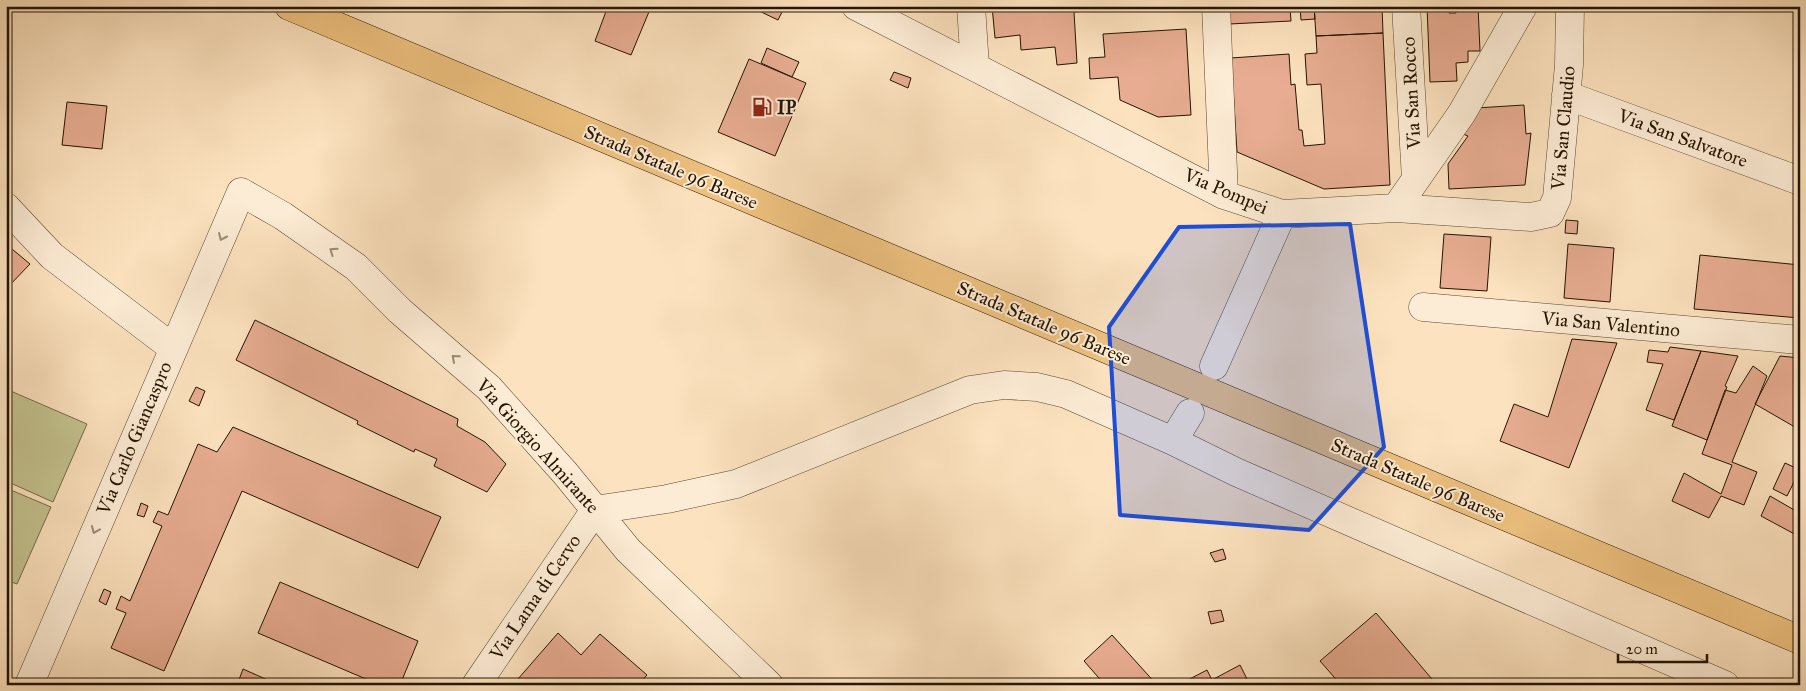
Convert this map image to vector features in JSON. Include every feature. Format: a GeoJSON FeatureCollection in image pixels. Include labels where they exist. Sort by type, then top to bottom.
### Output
{"type":"FeatureCollection","features":[{"type":"Feature","properties":{"kind":"main road","name":"Strada Statale 96 Barese"},"geometry":{"type":"LineString","coordinates":[[289,6],[1800,640]]}},
{"type":"Feature","properties":{"kind":"street","name":"Via Pompei"},"geometry":{"type":"LineString","coordinates":[[856,6],[1224,195],[1282,214],[1396,208]]}},
{"type":"Feature","properties":{"kind":"street"},"geometry":{"type":"LineString","coordinates":[[971,6],[975,67]]}},
{"type":"Feature","properties":{"kind":"street"},"geometry":{"type":"LineString","coordinates":[[1216,6],[1224,195]]}},
{"type":"Feature","properties":{"kind":"street","name":"Via San Rocco"},"geometry":{"type":"LineString","coordinates":[[1406,6],[1416,179]]}},
{"type":"Feature","properties":{"kind":"street"},"geometry":{"type":"LineString","coordinates":[[1396,208],[1462,113],[1523,6]]}},
{"type":"Feature","properties":{"kind":"street","name":"Via San Claudio"},"geometry":{"type":"LineString","coordinates":[[1396,208],[1531,217],[1550,213],[1557,198],[1566,95],[1570,6]]}},
{"type":"Feature","properties":{"kind":"street","name":"Via San Salvatore"},"geometry":{"type":"LineString","coordinates":[[1566,95],[1800,181]]}},
{"type":"Feature","properties":{"kind":"street","name":"Via Carlo Giancaspro"},"geometry":{"type":"LineString","coordinates":[[29,685],[241,192]]}},
{"type":"Feature","properties":{"kind":"street","name":"Via Giorgio Almirante"},"geometry":{"type":"LineString","coordinates":[[241,192],[283,216],[356,267],[400,311],[489,388],[628,550],[769,685]]}},
{"type":"Feature","properties":{"kind":"street"},"geometry":{"type":"LineString","coordinates":[[6,207],[52,256],[173,348]]}},
{"type":"Feature","properties":{"kind":"street"},"geometry":{"type":"LineString","coordinates":[[1214,366],[1282,214]]}},
{"type":"Feature","properties":{"kind":"street","name":"Via San Valentino"},"geometry":{"type":"LineString","coordinates":[[1422,307],[1800,340]]}},
{"type":"Feature","properties":{"kind":"street"},"geometry":{"type":"LineString","coordinates":[[595,510],[667,499],[736,484],[970,390],[1004,385],[1037,386],[1066,394],[1173,441],[1236,472],[1725,685]]}},
{"type":"Feature","properties":{"kind":"street"},"geometry":{"type":"LineString","coordinates":[[1173,441],[1190,413]]}},
{"type":"Feature","properties":{"kind":"street","name":"Via Lama di Cervo"},"geometry":{"type":"LineString","coordinates":[[476,685],[595,510]]}},
{"type":"Feature","properties":{"kind":"highlighted area"},"geometry":{"type":"Polygon","coordinates":[[[1350,224],[1384,447],[1309,530],[1120,515],[1109,327],[1179,227],[1350,224]]]}},
{"type":"Feature","properties":{"kind":"shaded area"},"geometry":{"type":"Polygon","coordinates":[[[6,389],[87,424],[53,502],[6,481],[6,389]]]}},
{"type":"Feature","properties":{"kind":"shaded area"},"geometry":{"type":"Polygon","coordinates":[[[6,488],[51,507],[17,584],[6,580],[6,488]]]}},
{"type":"Feature","properties":{"kind":"building"},"geometry":{"type":"Polygon","coordinates":[[[608,6],[651,7],[631,55],[595,41],[608,6]]]}},
{"type":"Feature","properties":{"kind":"building"},"geometry":{"type":"Polygon","coordinates":[[[759,6],[774,6],[783,10],[778,20],[757,10],[759,6]]]}},
{"type":"Feature","properties":{"kind":"building"},"geometry":{"type":"Polygon","coordinates":[[[992,6],[1100,6],[1100,10],[1074,12],[1077,63],[1057,65],[1055,47],[1021,50],[1020,35],[995,38],[992,6]]]}},
{"type":"Feature","properties":{"kind":"building"},"geometry":{"type":"Polygon","coordinates":[[[1228,6],[1314,6],[1315,19],[1301,20],[1300,7],[1290,8],[1291,21],[1229,24],[1228,6]]]}},
{"type":"Feature","properties":{"kind":"building"},"geometry":{"type":"Polygon","coordinates":[[[1314,6],[1382,6],[1383,33],[1316,36],[1314,6]]]}},
{"type":"Feature","properties":{"kind":"building"},"geometry":{"type":"Polygon","coordinates":[[[1427,6],[1448,6],[1449,13],[1456,13],[1455,6],[1478,6],[1480,51],[1468,51],[1468,62],[1456,63],[1457,81],[1430,82],[1427,6]]]}},
{"type":"Feature","properties":{"kind":"building"},"geometry":{"type":"Polygon","coordinates":[[[1186,29],[1191,115],[1158,117],[1120,100],[1118,77],[1090,79],[1089,58],[1105,57],[1103,34],[1186,29]]]}},
{"type":"Feature","properties":{"kind":"building"},"geometry":{"type":"Polygon","coordinates":[[[1383,33],[1390,185],[1324,189],[1237,152],[1231,58],[1289,54],[1291,85],[1295,84],[1299,130],[1302,130],[1304,146],[1325,144],[1321,84],[1307,85],[1305,54],[1317,53],[1316,36],[1383,33]]]}},
{"type":"Feature","properties":{"kind":"building"},"geometry":{"type":"Polygon","coordinates":[[[767,48],[799,62],[792,77],[761,63],[767,48]]]}},
{"type":"Feature","properties":{"kind":"building"},"geometry":{"type":"Polygon","coordinates":[[[749,59],[806,83],[775,156],[718,132],[749,59]]]}},
{"type":"Feature","properties":{"kind":"building"},"geometry":{"type":"Polygon","coordinates":[[[894,72],[911,78],[908,88],[890,80],[894,72]]]}},
{"type":"Feature","properties":{"kind":"building"},"geometry":{"type":"Polygon","coordinates":[[[67,102],[107,106],[102,149],[62,145],[67,102]]]}},
{"type":"Feature","properties":{"kind":"building"},"geometry":{"type":"Polygon","coordinates":[[[1524,105],[1526,134],[1531,133],[1525,185],[1449,189],[1448,164],[1468,136],[1463,134],[1476,108],[1524,105]]]}},
{"type":"Feature","properties":{"kind":"building"},"geometry":{"type":"Polygon","coordinates":[[[1566,220],[1578,221],[1577,234],[1565,233],[1566,220]]]}},
{"type":"Feature","properties":{"kind":"building"},"geometry":{"type":"Polygon","coordinates":[[[1444,234],[1491,237],[1487,291],[1440,288],[1444,234]]]}},
{"type":"Feature","properties":{"kind":"building"},"geometry":{"type":"Polygon","coordinates":[[[6,244],[30,264],[6,289],[6,244]]]}},
{"type":"Feature","properties":{"kind":"building"},"geometry":{"type":"Polygon","coordinates":[[[1568,244],[1614,248],[1610,302],[1564,298],[1568,244]]]}},
{"type":"Feature","properties":{"kind":"building"},"geometry":{"type":"Polygon","coordinates":[[[1700,255],[1800,265],[1800,318],[1694,309],[1700,255]]]}},
{"type":"Feature","properties":{"kind":"building"},"geometry":{"type":"Polygon","coordinates":[[[255,320],[458,419],[457,426],[485,442],[506,464],[487,492],[434,466],[437,459],[415,449],[414,452],[357,424],[358,421],[236,360],[255,320]]]}},
{"type":"Feature","properties":{"kind":"building"},"geometry":{"type":"Polygon","coordinates":[[[1572,339],[1617,343],[1569,468],[1500,441],[1514,404],[1548,417],[1572,339]]]}},
{"type":"Feature","properties":{"kind":"building"},"geometry":{"type":"Polygon","coordinates":[[[1670,347],[1701,351],[1674,420],[1646,410],[1663,364],[1647,362],[1649,350],[1668,352],[1670,347]]]}},
{"type":"Feature","properties":{"kind":"building"},"geometry":{"type":"Polygon","coordinates":[[[1701,351],[1738,356],[1725,386],[1727,387],[1707,440],[1672,426],[1701,351]]]}},
{"type":"Feature","properties":{"kind":"building"},"geometry":{"type":"Polygon","coordinates":[[[1780,356],[1800,358],[1800,430],[1755,404],[1780,356]]]}},
{"type":"Feature","properties":{"kind":"building"},"geometry":{"type":"Polygon","coordinates":[[[1753,366],[1767,376],[1732,462],[1757,472],[1744,505],[1721,496],[1709,518],[1672,501],[1684,473],[1721,494],[1732,465],[1702,454],[1725,390],[1736,393],[1753,366]]]}},
{"type":"Feature","properties":{"kind":"building"},"geometry":{"type":"Polygon","coordinates":[[[196,387],[205,391],[199,406],[189,401],[196,387]]]}},
{"type":"Feature","properties":{"kind":"building"},"geometry":{"type":"Polygon","coordinates":[[[233,427],[441,517],[418,568],[242,491],[164,671],[111,648],[126,613],[116,609],[121,596],[130,601],[162,526],[153,522],[158,511],[168,515],[198,444],[217,452],[233,427]]]}},
{"type":"Feature","properties":{"kind":"building"},"geometry":{"type":"Polygon","coordinates":[[[1785,463],[1800,470],[1787,496],[1773,489],[1785,463]]]}},
{"type":"Feature","properties":{"kind":"building"},"geometry":{"type":"Polygon","coordinates":[[[1770,496],[1796,511],[1800,504],[1800,537],[1761,516],[1770,496]]]}},
{"type":"Feature","properties":{"kind":"building"},"geometry":{"type":"Polygon","coordinates":[[[141,503],[148,506],[144,517],[137,515],[141,503]]]}},
{"type":"Feature","properties":{"kind":"building"},"geometry":{"type":"Polygon","coordinates":[[[1223,549],[1226,559],[1215,562],[1210,553],[1223,549]]]}},
{"type":"Feature","properties":{"kind":"building"},"geometry":{"type":"Polygon","coordinates":[[[280,582],[418,641],[400,685],[380,685],[258,633],[280,582]]]}},
{"type":"Feature","properties":{"kind":"building"},"geometry":{"type":"Polygon","coordinates":[[[104,589],[111,592],[106,605],[99,601],[104,589]]]}},
{"type":"Feature","properties":{"kind":"building"},"geometry":{"type":"Polygon","coordinates":[[[1221,610],[1224,621],[1211,624],[1208,612],[1221,610]]]}},
{"type":"Feature","properties":{"kind":"building"},"geometry":{"type":"Polygon","coordinates":[[[1376,613],[1437,685],[1341,685],[1320,661],[1376,613]]]}},
{"type":"Feature","properties":{"kind":"building"},"geometry":{"type":"Polygon","coordinates":[[[558,633],[581,655],[600,634],[647,675],[638,685],[523,685],[518,679],[558,633]]]}},
{"type":"Feature","properties":{"kind":"building"},"geometry":{"type":"Polygon","coordinates":[[[1112,635],[1157,685],[1105,685],[1084,661],[1112,635]]]}},
{"type":"Feature","properties":{"kind":"building"},"geometry":{"type":"Polygon","coordinates":[[[1240,665],[1250,685],[1183,685],[1182,683],[1207,670],[1212,680],[1240,665]]]}},
{"type":"Feature","properties":{"kind":"building"},"geometry":{"type":"Polygon","coordinates":[[[243,669],[279,685],[237,685],[243,669]]]}},
{"type":"Feature","properties":{"kind":"place","name":"IP"},"geometry":{"type":"Point","coordinates":[762,107]}}]}
